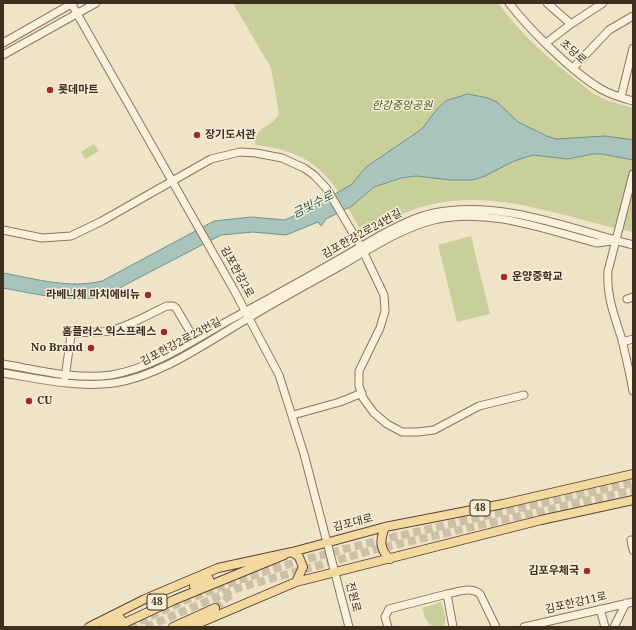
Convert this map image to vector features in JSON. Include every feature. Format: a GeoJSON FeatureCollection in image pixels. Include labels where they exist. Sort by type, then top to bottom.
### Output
{"type":"FeatureCollection","features":[{"type":"Feature","properties":{"kind":"main road","name":"김포대로"},"geometry":{"type":"LineString","coordinates":[[89,627],[145,599],[218,568],[292,552],[327,541],[385,527],[503,504],[633,474]]}},
{"type":"Feature","properties":{"kind":"main road"},"geometry":{"type":"LineString","coordinates":[[190,627],[296,582],[541,520],[633,500]]}},
{"type":"Feature","properties":{"kind":"main road"},"geometry":{"type":"LineString","coordinates":[[385,527],[381,544],[384,553],[390,559]]}},
{"type":"Feature","properties":{"kind":"main road"},"geometry":{"type":"LineString","coordinates":[[116,627],[174,600],[292,552],[299,557],[303,567],[296,582]]}},
{"type":"Feature","properties":{"kind":"main road","name":"48"},"geometry":{"type":"LineString","coordinates":[[105,627],[140,608],[209,579]]}},
{"type":"Feature","properties":{"kind":"main road"},"geometry":{"type":"LineString","coordinates":[[173,627],[215,608]]}},
{"type":"Feature","properties":{"kind":"street"},"geometry":{"type":"LineString","coordinates":[[3,43],[72,3]]}},
{"type":"Feature","properties":{"kind":"street","name":"김포한강2로"},"geometry":{"type":"LineString","coordinates":[[72,3],[234,290],[279,375],[293,415],[335,573]]}},
{"type":"Feature","properties":{"kind":"street"},"geometry":{"type":"LineString","coordinates":[[3,55],[96,3]]}},
{"type":"Feature","properties":{"kind":"street","name":"초당로"},"geometry":{"type":"LineString","coordinates":[[509,3],[518,15],[573,68],[600,89],[621,98],[633,101]]}},
{"type":"Feature","properties":{"kind":"street"},"geometry":{"type":"LineString","coordinates":[[546,42],[603,3]]}},
{"type":"Feature","properties":{"kind":"street"},"geometry":{"type":"LineString","coordinates":[[551,4],[572,24]]}},
{"type":"Feature","properties":{"kind":"street"},"geometry":{"type":"LineString","coordinates":[[573,68],[609,30],[633,16]]}},
{"type":"Feature","properties":{"kind":"street"},"geometry":{"type":"LineString","coordinates":[[621,98],[633,48]]}},
{"type":"Feature","properties":{"kind":"street"},"geometry":{"type":"LineString","coordinates":[[3,230],[42,238],[71,236],[102,221],[206,162],[225,155],[256,153],[282,158],[295,163],[314,175],[327,189],[362,250],[384,295],[385,311],[380,328],[359,371],[359,386],[374,412],[387,424],[402,432],[418,432],[434,430],[479,406],[524,395]]}},
{"type":"Feature","properties":{"kind":"street"},"geometry":{"type":"LineString","coordinates":[[633,174],[608,271],[608,288],[633,391]]}},
{"type":"Feature","properties":{"kind":"street","name":"김포한강2로24번길"},"geometry":{"type":"LineString","coordinates":[[247,315],[362,250],[404,223],[432,213],[455,210],[483,210],[508,213],[633,245]]}},
{"type":"Feature","properties":{"kind":"street"},"geometry":{"type":"LineString","coordinates":[[64,382],[71,335],[76,333],[94,333],[122,327],[167,306],[173,306],[176,308],[196,340]]}},
{"type":"Feature","properties":{"kind":"street","name":"김포한강2로23번길"},"geometry":{"type":"LineString","coordinates":[[3,364],[65,374],[101,376],[136,369],[163,358],[247,315]]}},
{"type":"Feature","properties":{"kind":"street","name":"김포한강2로23번길"},"geometry":{"type":"LineString","coordinates":[[3,373],[79,384],[104,384],[125,381],[146,374],[170,363],[247,315]]}},
{"type":"Feature","properties":{"kind":"street"},"geometry":{"type":"LineString","coordinates":[[622,342],[633,339]]}},
{"type":"Feature","properties":{"kind":"street"},"geometry":{"type":"LineString","coordinates":[[293,415],[340,402],[362,393]]}},
{"type":"Feature","properties":{"kind":"street"},"geometry":{"type":"LineString","coordinates":[[631,540],[633,550]]}},
{"type":"Feature","properties":{"kind":"street","name":"전원로"},"geometry":{"type":"LineString","coordinates":[[335,573],[349,627]]}},
{"type":"Feature","properties":{"kind":"street"},"geometry":{"type":"LineString","coordinates":[[388,627],[385,617],[389,609],[447,594],[476,590],[480,594],[496,627]]}},
{"type":"Feature","properties":{"kind":"street"},"geometry":{"type":"LineString","coordinates":[[447,594],[453,627]]}},
{"type":"Feature","properties":{"kind":"street"},"geometry":{"type":"LineString","coordinates":[[614,627],[630,602]]}},
{"type":"Feature","properties":{"kind":"street","name":"김포한강11로"},"geometry":{"type":"LineString","coordinates":[[524,627],[630,602]]}},
{"type":"Feature","properties":{"kind":"street"},"geometry":{"type":"LineString","coordinates":[[600,609],[605,627]]}},
{"type":"Feature","properties":{"kind":"green space","name":"한강중앙공원"},"geometry":{"type":"Polygon","coordinates":[[[233,3],[499,3],[518,28],[530,40],[582,85],[594,94],[606,100],[633,108],[633,232],[559,213],[509,203],[483,200],[458,200],[424,206],[398,216],[366,232],[361,231],[332,183],[321,171],[309,162],[294,154],[255,145],[256,138],[261,130],[276,119],[279,114],[271,68],[233,3]]]}},
{"type":"Feature","properties":{"kind":"green space"},"geometry":{"type":"Polygon","coordinates":[[[94,144],[99,151],[85,159],[81,152],[94,144]]]}},
{"type":"Feature","properties":{"kind":"green space"},"geometry":{"type":"Polygon","coordinates":[[[471,236],[490,314],[457,322],[438,245],[471,236]]]}},
{"type":"Feature","properties":{"kind":"green space"},"geometry":{"type":"Polygon","coordinates":[[[441,602],[445,618],[444,627],[434,626],[428,623],[422,608],[441,602]]]}},
{"type":"Feature","properties":{"kind":"water"},"geometry":{"type":"Polygon","coordinates":[[[468,94],[488,98],[497,102],[518,122],[556,139],[605,136],[633,140],[633,160],[602,154],[593,154],[568,159],[533,155],[514,161],[485,176],[473,180],[451,180],[416,176],[401,178],[374,187],[352,206],[326,219],[321,226],[318,222],[286,235],[253,232],[221,235],[102,297],[77,299],[64,298],[3,288],[3,273],[65,284],[102,281],[214,221],[251,217],[285,220],[351,185],[366,167],[422,129],[437,109],[446,101],[468,94]]]}},
{"type":"Feature","properties":{"kind":"tunnel"},"geometry":{"type":"LineString","coordinates":[[129,627],[201,594],[276,568],[314,557],[506,511],[633,483]]}},
{"type":"Feature","properties":{"kind":"tunnel"},"geometry":{"type":"LineString","coordinates":[[146,627],[238,588],[377,549],[633,490]]}},
{"type":"Feature","properties":{"kind":"tunnel"},"geometry":{"type":"LineString","coordinates":[[215,608],[233,593]]}},
{"type":"Feature","properties":{"kind":"place","name":"롯데마트"},"geometry":{"type":"Point","coordinates":[50,90]}},
{"type":"Feature","properties":{"kind":"place","name":"장기도서관"},"geometry":{"type":"Point","coordinates":[197,135]}},
{"type":"Feature","properties":{"kind":"place","name":"운양중학교"},"geometry":{"type":"Point","coordinates":[504,277]}},
{"type":"Feature","properties":{"kind":"place","name":"라베니체 마치에비뉴"},"geometry":{"type":"Point","coordinates":[148,295]}},
{"type":"Feature","properties":{"kind":"place","name":"홈플러스 익스프레스"},"geometry":{"type":"Point","coordinates":[164,332]}},
{"type":"Feature","properties":{"kind":"place","name":"No Brand"},"geometry":{"type":"Point","coordinates":[91,348]}},
{"type":"Feature","properties":{"kind":"place","name":"CU"},"geometry":{"type":"Point","coordinates":[29,401]}},
{"type":"Feature","properties":{"kind":"place","name":"김포우체국"},"geometry":{"type":"Point","coordinates":[587,571]}},
{"type":"Feature","properties":{"kind":"water label","name":"금빛수로"},"geometry":{"type":"Point","coordinates":[313,205]}}]}
